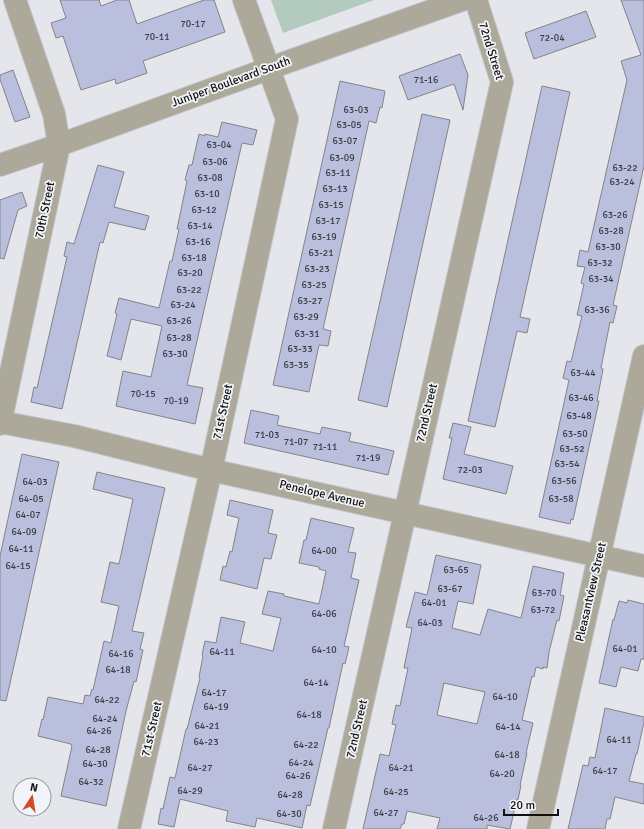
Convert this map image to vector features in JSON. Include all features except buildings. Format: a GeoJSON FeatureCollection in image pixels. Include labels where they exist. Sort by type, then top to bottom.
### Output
{"type":"FeatureCollection","features":[{"type":"Feature","properties":{"kind":"street","name":"70th Street"},"geometry":{"type":"LineString","coordinates":[[0,423],[59,145],[54,114],[15,0]]}},
{"type":"Feature","properties":{"kind":"street","name":"71st Street"},"geometry":{"type":"LineString","coordinates":[[129,829],[211,470],[287,119],[244,0]]}},
{"type":"Feature","properties":{"kind":"street","name":"Juniper Boulevard South"},"geometry":{"type":"LineString","coordinates":[[0,165],[462,0]]}},
{"type":"Feature","properties":{"kind":"street","name":"72nd Street"},"geometry":{"type":"LineString","coordinates":[[334,829],[502,82],[476,0]]}},
{"type":"Feature","properties":{"kind":"street","name":"Pleasantview Street"},"geometry":{"type":"LineString","coordinates":[[538,829],[644,356]]}},
{"type":"Feature","properties":{"kind":"street","name":"Penelope Avenue"},"geometry":{"type":"LineString","coordinates":[[0,423],[74,436],[211,470],[644,566]]}},
{"type":"Feature","properties":{"kind":"green space"},"geometry":{"type":"Polygon","coordinates":[[[271,0],[374,0],[283,33],[271,0]]]}}]}
